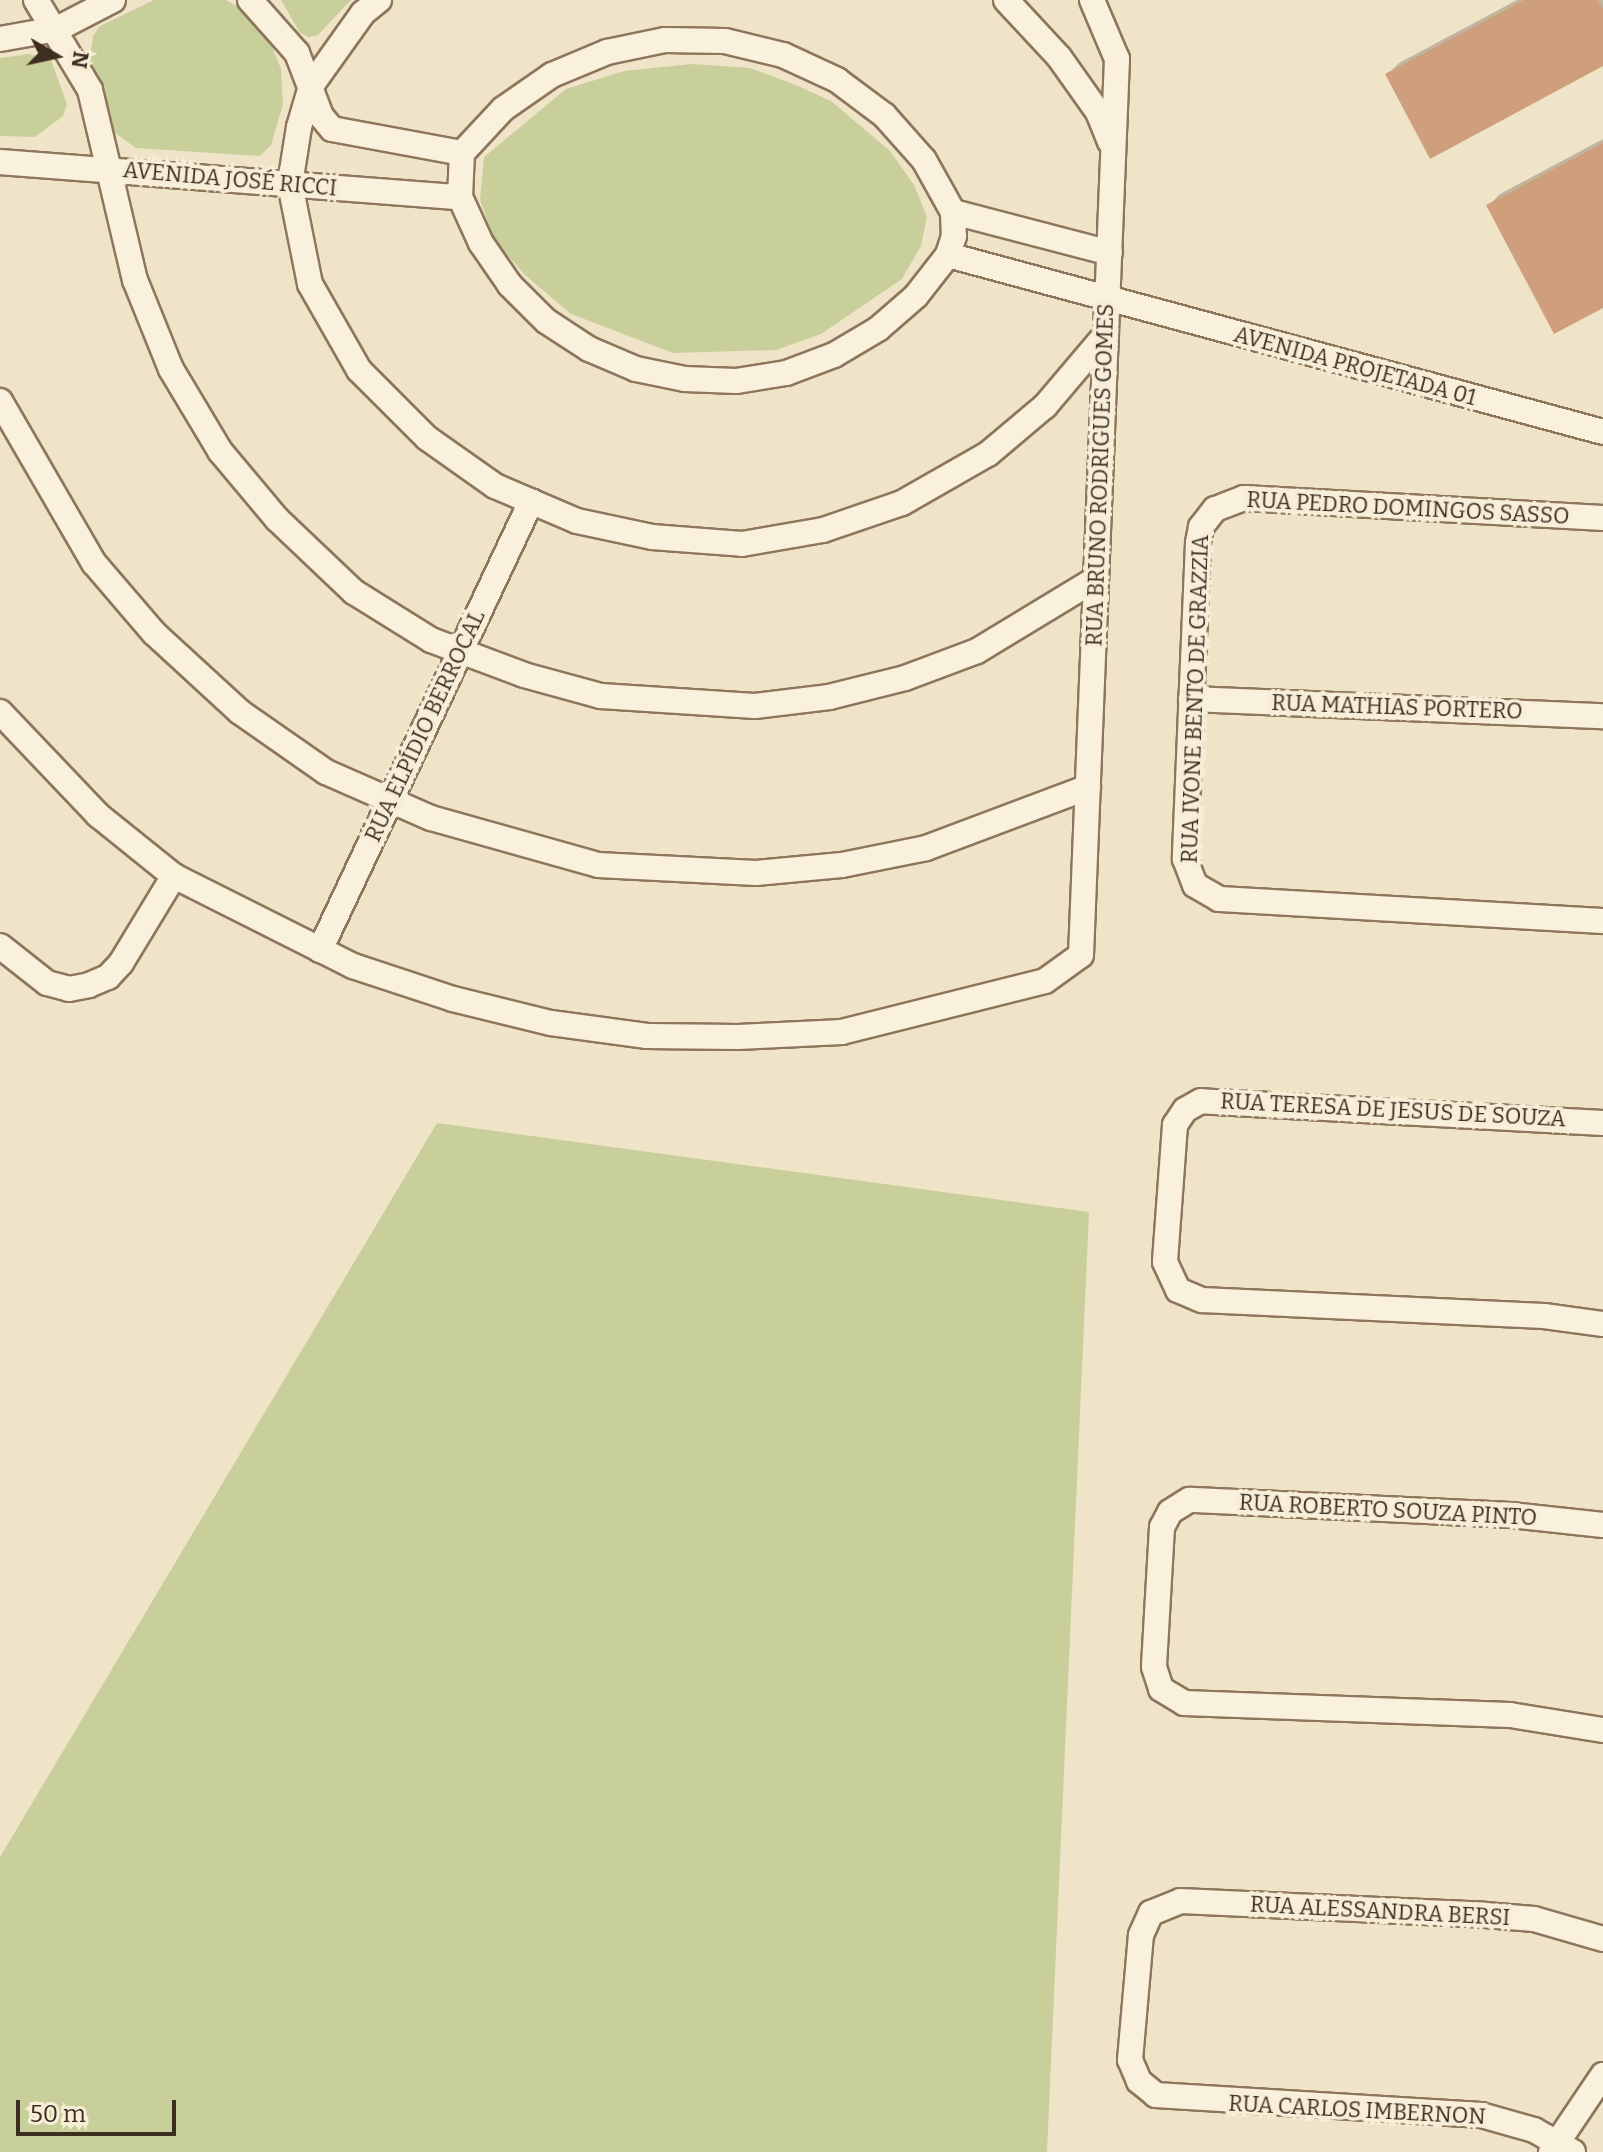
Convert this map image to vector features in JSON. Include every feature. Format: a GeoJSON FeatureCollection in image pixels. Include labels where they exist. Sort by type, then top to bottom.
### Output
{"type":"FeatureCollection","features":[{"type":"Feature","properties":{"kind":"street"},"geometry":{"type":"LineString","coordinates":[[36,0],[57,29],[90,90],[135,280],[171,369],[220,451],[277,519],[354,592],[431,640],[601,696],[755,706],[829,697],[919,673],[977,651],[1096,579]]}},
{"type":"Feature","properties":{"kind":"street"},"geometry":{"type":"LineString","coordinates":[[0,39],[57,29],[113,0]]}},
{"type":"Feature","properties":{"kind":"street"},"geometry":{"type":"LineString","coordinates":[[250,0],[297,53],[321,116],[332,129],[462,153]]}},
{"type":"Feature","properties":{"kind":"street"},"geometry":{"type":"LineString","coordinates":[[379,0],[363,13],[311,86],[290,184],[310,284],[359,370],[427,438],[495,486],[577,521],[652,537],[742,544],[823,530],[902,503],[988,454],[1045,406],[1106,334]]}},
{"type":"Feature","properties":{"kind":"street"},"geometry":{"type":"LineString","coordinates":[[1006,0],[1059,57],[1090,101],[1113,153]]}},
{"type":"Feature","properties":{"kind":"street","name":"RUA BRUNO RODRIGUES GOMES"},"geometry":{"type":"LineString","coordinates":[[320,950],[453,999],[551,1023],[647,1036],[738,1037],[842,1032],[949,1009],[1045,981],[1081,955],[1117,59],[1092,0]]}},
{"type":"Feature","properties":{"kind":"street"},"geometry":{"type":"LineString","coordinates":[[665,40],[725,41],[783,55],[837,80],[884,115],[924,160],[953,212],[954,236],[948,255],[916,296],[878,329],[834,355],[786,373],[736,381],[685,379],[636,369],[589,349],[546,321],[503,274],[460,197],[462,153],[503,109],[565,69],[607,52],[665,40]]}},
{"type":"Feature","properties":{"kind":"street","name":"AVENIDA JOSÉ RICCI"},"geometry":{"type":"LineString","coordinates":[[0,162],[460,197]]}},
{"type":"Feature","properties":{"kind":"street"},"geometry":{"type":"LineString","coordinates":[[953,212],[1110,253]]}},
{"type":"Feature","properties":{"kind":"street"},"geometry":{"type":"LineString","coordinates":[[948,255],[1108,300]]}},
{"type":"Feature","properties":{"kind":"street","name":"AVENIDA PROJETADA 01"},"geometry":{"type":"LineString","coordinates":[[1108,300],[1603,432]]}},
{"type":"Feature","properties":{"kind":"street"},"geometry":{"type":"LineString","coordinates":[[0,401],[8,429],[94,563],[154,633],[240,712],[326,772],[458,826],[598,865],[756,873],[842,865],[926,848],[1088,787]]}},
{"type":"Feature","properties":{"kind":"street","name":"RUA PEDRO DOMINGOS SASSO"},"geometry":{"type":"LineString","coordinates":[[1215,509],[1244,498],[1603,518]]}},
{"type":"Feature","properties":{"kind":"street","name":"RUA ELPÍDIO BERROCAL"},"geometry":{"type":"LineString","coordinates":[[320,950],[531,501]]}},
{"type":"Feature","properties":{"kind":"street","name":"RUA IVONE BENTO DE GRAZZIA"},"geometry":{"type":"LineString","coordinates":[[1215,509],[1201,527],[1198,543],[1191,699],[1185,859],[1200,890],[1226,900],[1603,921]]}},
{"type":"Feature","properties":{"kind":"street","name":"RUA MATHIAS PORTERO"},"geometry":{"type":"LineString","coordinates":[[1191,699],[1603,716]]}},
{"type":"Feature","properties":{"kind":"street"},"geometry":{"type":"LineString","coordinates":[[0,712],[98,815],[174,876],[320,950]]}},
{"type":"Feature","properties":{"kind":"street"},"geometry":{"type":"LineString","coordinates":[[0,946],[47,983],[69,989],[89,985],[108,977],[121,963],[174,876]]}},
{"type":"Feature","properties":{"kind":"street","name":"RUA TERESA DE JESUS DE SOUZA"},"geometry":{"type":"LineString","coordinates":[[1603,1123],[1207,1100],[1185,1110],[1174,1131],[1165,1262],[1174,1285],[1202,1300],[1544,1316],[1603,1324]]}},
{"type":"Feature","properties":{"kind":"street","name":"RUA ROBERTO SOUZA PINTO"},"geometry":{"type":"LineString","coordinates":[[1603,1525],[1511,1515],[1195,1500],[1174,1508],[1161,1533],[1154,1673],[1161,1689],[1184,1703],[1510,1715],[1603,1730]]}},
{"type":"Feature","properties":{"kind":"street","name":"RUA ALESSANDRA BERSI"},"geometry":{"type":"LineString","coordinates":[[1139,2081],[1130,2053],[1141,1935],[1156,1909],[1180,1901],[1534,1919],[1603,1939]]}},
{"type":"Feature","properties":{"kind":"street"},"geometry":{"type":"LineString","coordinates":[[1561,2149],[1603,2075]]}},
{"type":"Feature","properties":{"kind":"street","name":"RUA CARLOS IMBERNON"},"geometry":{"type":"LineString","coordinates":[[1139,2081],[1170,2100],[1481,2115],[1561,2149]]}},
{"type":"Feature","properties":{"kind":"green space"},"geometry":{"type":"Polygon","coordinates":[[[154,0],[226,0],[245,11],[268,37],[281,69],[283,104],[271,145],[260,156],[136,148],[111,130],[90,58],[93,36],[100,26],[154,0]]]}},
{"type":"Feature","properties":{"kind":"green space"},"geometry":{"type":"Polygon","coordinates":[[[281,0],[351,0],[318,35],[309,37],[300,33],[281,0]]]}},
{"type":"Feature","properties":{"kind":"green space"},"geometry":{"type":"Polygon","coordinates":[[[29,54],[51,60],[67,104],[63,116],[35,137],[0,136],[0,58],[29,54]]]}},
{"type":"Feature","properties":{"kind":"green space"},"geometry":{"type":"Polygon","coordinates":[[[692,64],[750,68],[798,86],[831,101],[890,151],[914,185],[927,217],[921,246],[902,279],[821,334],[776,350],[673,353],[571,314],[525,275],[495,241],[480,200],[484,157],[566,89],[624,71],[692,64]]]}},
{"type":"Feature","properties":{"kind":"green space"},"geometry":{"type":"Polygon","coordinates":[[[437,1123],[1089,1212],[1047,2152],[0,2152],[0,1857],[437,1123]]]}},
{"type":"Feature","properties":{"kind":"building"},"geometry":{"type":"Polygon","coordinates":[[[1524,0],[1598,0],[1603,9],[1603,66],[1430,159],[1385,74],[1524,0]]]}},
{"type":"Feature","properties":{"kind":"building"},"geometry":{"type":"Polygon","coordinates":[[[1603,143],[1603,308],[1554,334],[1486,205],[1603,143]]]}}]}
